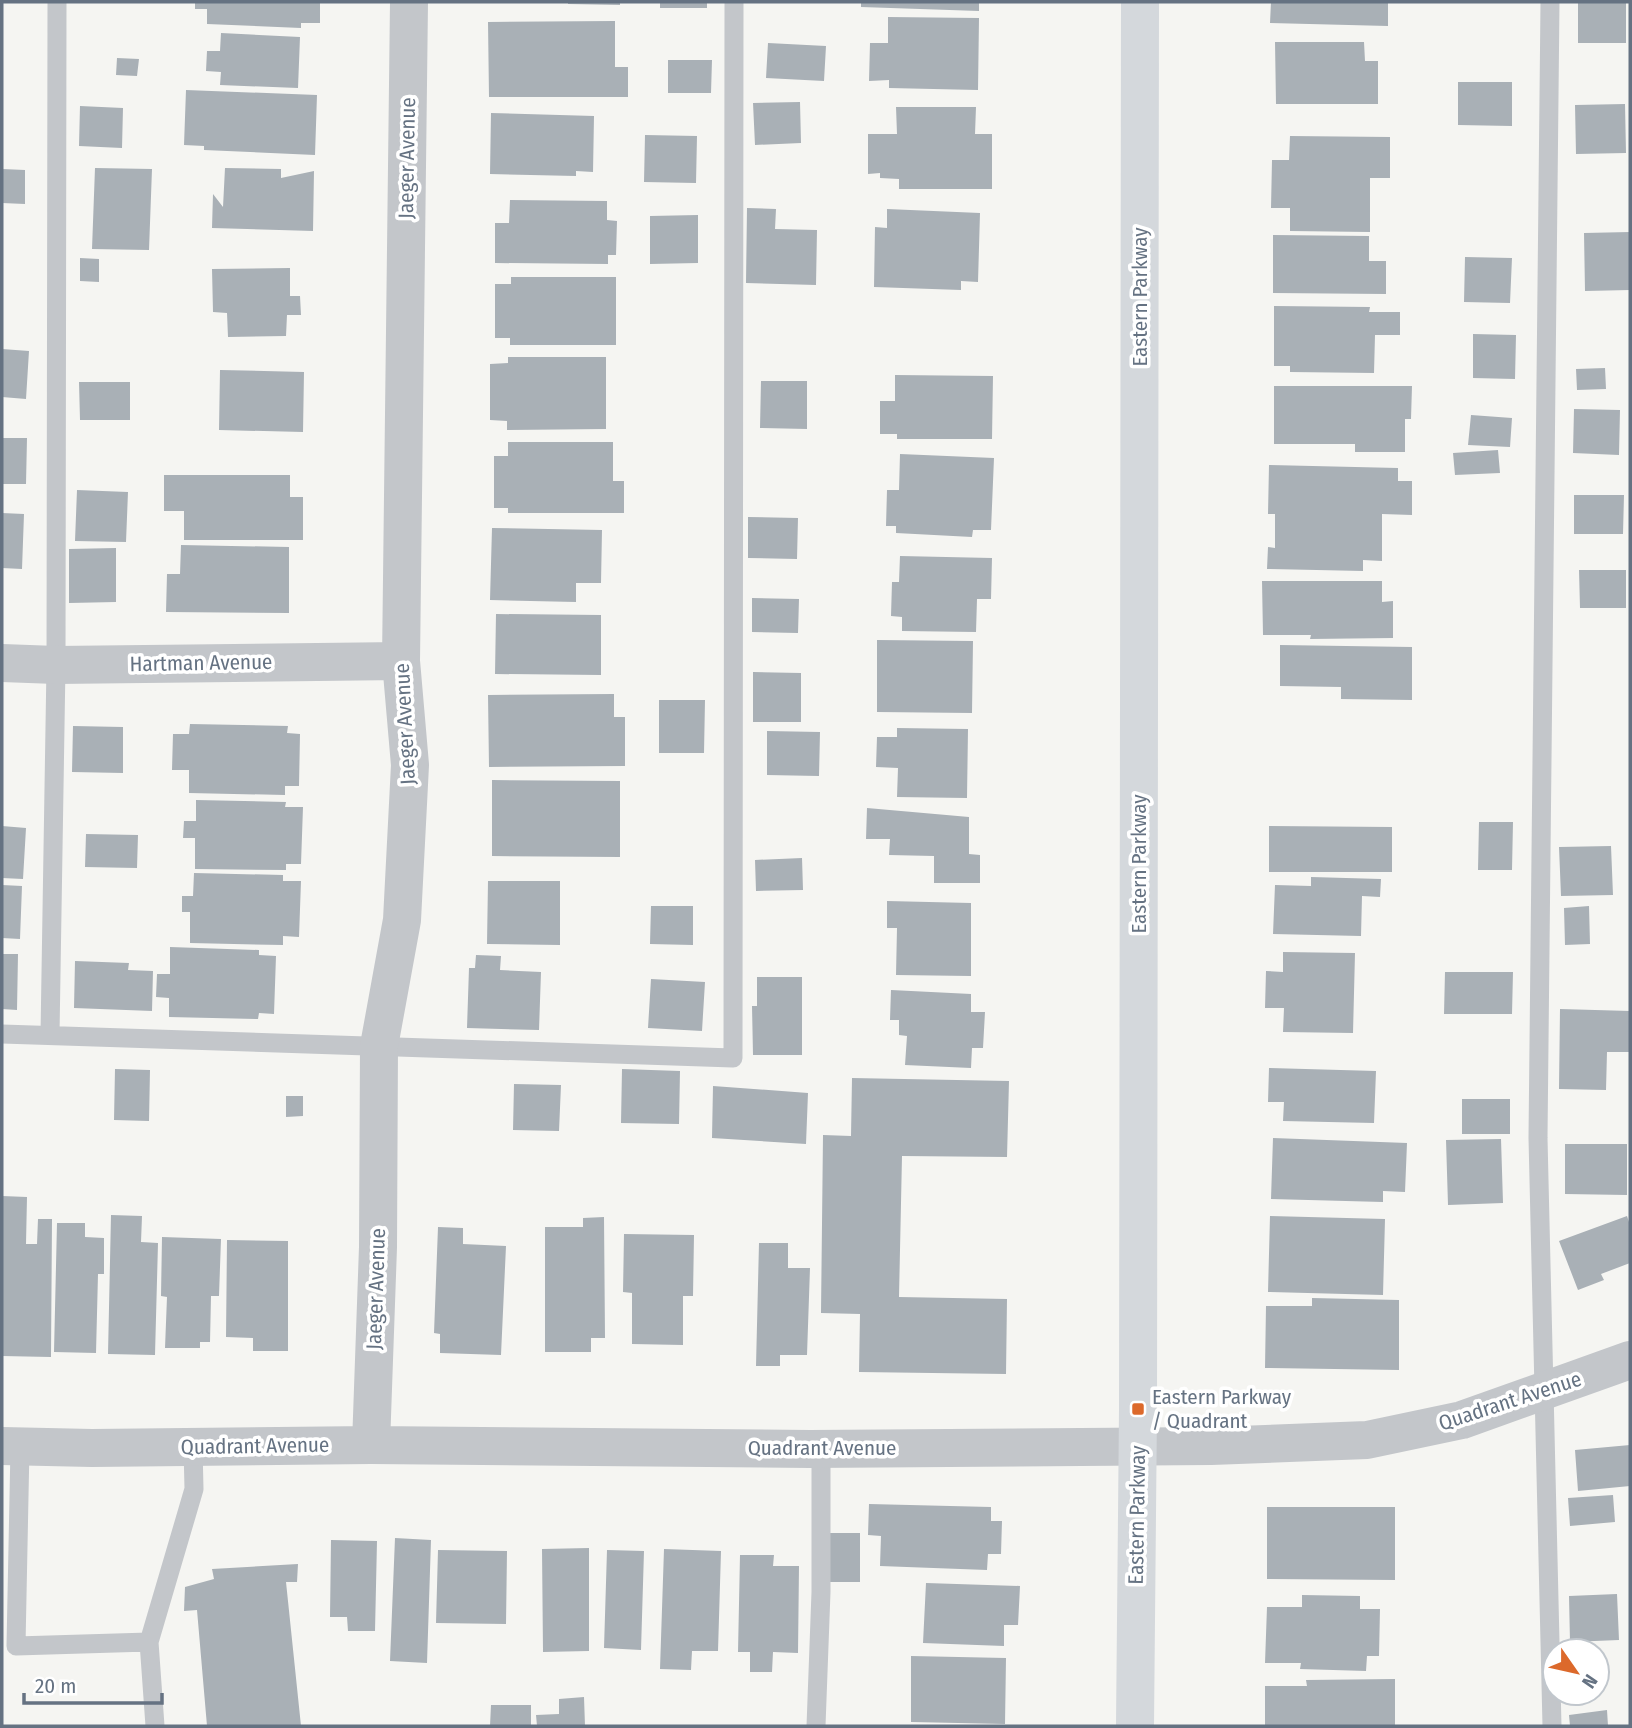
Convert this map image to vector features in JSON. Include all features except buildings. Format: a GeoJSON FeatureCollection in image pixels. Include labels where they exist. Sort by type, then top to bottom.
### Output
{"type":"FeatureCollection","features":[{"type":"Feature","properties":{"kind":"main road","name":"Eastern Parkway"},"geometry":{"type":"LineString","coordinates":[[1135,1726],[1140,2]]}},
{"type":"Feature","properties":{"kind":"street","name":"Jaeger Avenue"},"geometry":{"type":"LineString","coordinates":[[371,1445],[378,1247],[379,1046],[402,919],[410,765],[401,661],[409,2]]}},
{"type":"Feature","properties":{"kind":"street","name":"Hartman Avenue"},"geometry":{"type":"LineString","coordinates":[[2,663],[56,665],[401,661]]}},
{"type":"Feature","properties":{"kind":"street","name":"Quadrant Avenue"},"geometry":{"type":"LineString","coordinates":[[11,1446],[821,1448],[1211,1446],[1367,1440],[1462,1420],[1630,1360]]}},
{"type":"Feature","properties":{"kind":"lane"},"geometry":{"type":"LineString","coordinates":[[50,1035],[56,665],[57,2]]}},
{"type":"Feature","properties":{"kind":"lane"},"geometry":{"type":"LineString","coordinates":[[2,1034],[733,1058],[734,2]]}},
{"type":"Feature","properties":{"kind":"lane"},"geometry":{"type":"LineString","coordinates":[[1550,2],[1538,1138],[1552,1726]]}},
{"type":"Feature","properties":{"kind":"lane"},"geometry":{"type":"LineString","coordinates":[[11,1446],[16,1646],[149,1642]]}},
{"type":"Feature","properties":{"kind":"lane"},"geometry":{"type":"LineString","coordinates":[[155,1726],[149,1642],[194,1489],[193,1447]]}},
{"type":"Feature","properties":{"kind":"lane"},"geometry":{"type":"LineString","coordinates":[[816,1726],[821,1592],[821,1448]]}},
{"type":"Feature","properties":{"kind":"place","name":"Eastern Parkway / Quadrant"},"geometry":{"type":"Point","coordinates":[1138,1409]}}]}
